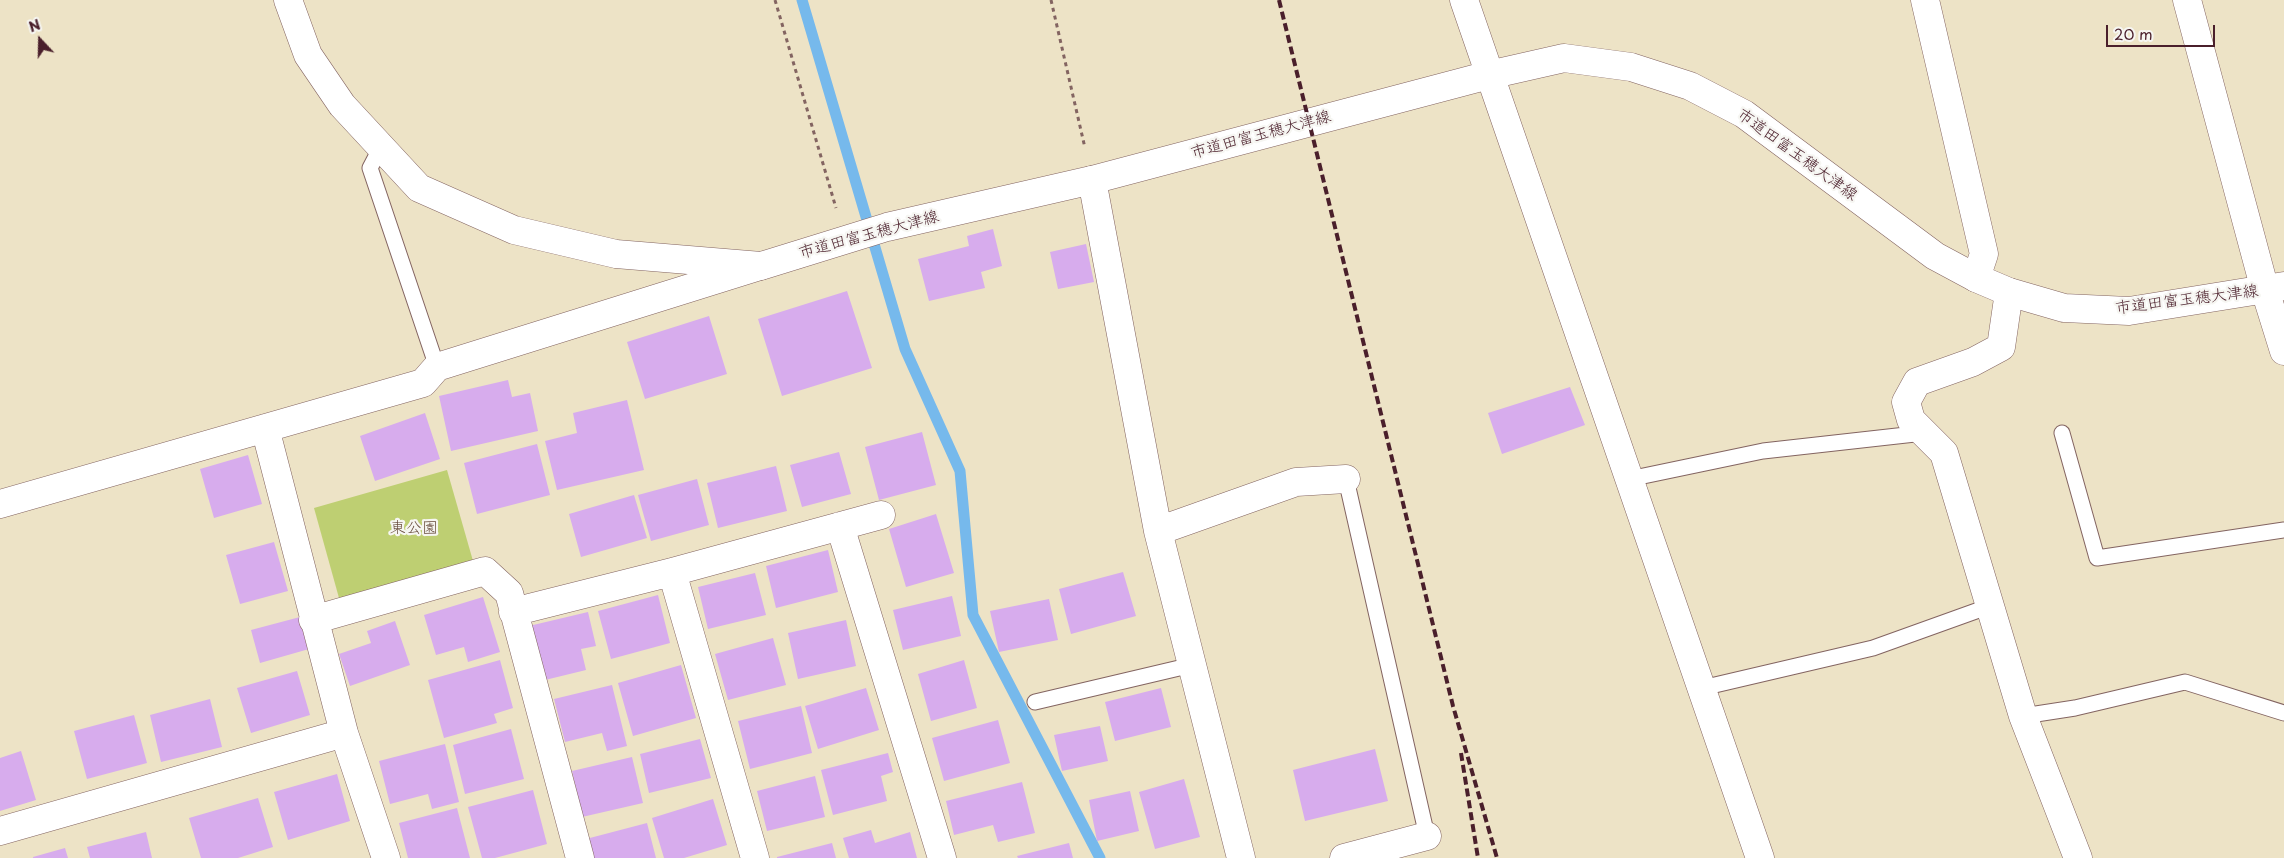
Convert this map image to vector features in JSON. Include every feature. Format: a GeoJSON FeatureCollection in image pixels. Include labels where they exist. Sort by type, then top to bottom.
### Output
{"type":"FeatureCollection","features":[{"type":"Feature","properties":{"kind":"street","name":"市道田富玉穂大津線"},"geometry":{"type":"LineString","coordinates":[[288,0],[308,56],[342,105],[418,188],[514,230],[616,254],[761,266],[887,227],[1092,180],[1489,75],[1564,58],[1631,67],[1690,86],[1744,114],[1934,256],[1976,278],[2009,292],[2064,308],[2129,311],[2274,288]]}},
{"type":"Feature","properties":{"kind":"street"},"geometry":{"type":"LineString","coordinates":[[1464,0],[1760,858]]}},
{"type":"Feature","properties":{"kind":"street"},"geometry":{"type":"LineString","coordinates":[[1925,0],[1984,254],[1976,278]]}},
{"type":"Feature","properties":{"kind":"street"},"geometry":{"type":"LineString","coordinates":[[2187,0],[2274,288],[2284,351]]}},
{"type":"Feature","properties":{"kind":"street"},"geometry":{"type":"LineString","coordinates":[[1092,180],[1158,531],[1241,858]]}},
{"type":"Feature","properties":{"kind":"street"},"geometry":{"type":"LineString","coordinates":[[0,504],[423,382],[437,367],[761,266]]}},
{"type":"Feature","properties":{"kind":"street"},"geometry":{"type":"LineString","coordinates":[[2009,292],[2001,347],[1973,362],[1917,382],[1906,402],[1911,420],[1944,453],[2023,716],[2078,858]]}},
{"type":"Feature","properties":{"kind":"street"},"geometry":{"type":"LineString","coordinates":[[265,428],[313,620],[378,856]]}},
{"type":"Feature","properties":{"kind":"street"},"geometry":{"type":"LineString","coordinates":[[1158,531],[1296,482],[1346,479]]}},
{"type":"Feature","properties":{"kind":"street"},"geometry":{"type":"LineString","coordinates":[[513,612],[672,572],[881,515]]}},
{"type":"Feature","properties":{"kind":"street"},"geometry":{"type":"LineString","coordinates":[[840,526],[942,858]]}},
{"type":"Feature","properties":{"kind":"street"},"geometry":{"type":"LineString","coordinates":[[313,620],[485,570],[508,593],[580,858]]}},
{"type":"Feature","properties":{"kind":"street"},"geometry":{"type":"LineString","coordinates":[[672,572],[755,858]]}},
{"type":"Feature","properties":{"kind":"street"},"geometry":{"type":"LineString","coordinates":[[0,831],[344,733]]}},
{"type":"Feature","properties":{"kind":"street"},"geometry":{"type":"LineString","coordinates":[[1344,858],[1427,836]]}},
{"type":"Feature","properties":{"kind":"lane"},"geometry":{"type":"LineString","coordinates":[[381,147],[370,168],[437,367]]}},
{"type":"Feature","properties":{"kind":"lane"},"geometry":{"type":"LineString","coordinates":[[1629,479],[1763,451],[1924,433]]}},
{"type":"Feature","properties":{"kind":"lane"},"geometry":{"type":"LineString","coordinates":[[2062,433],[2097,558],[2284,530]]}},
{"type":"Feature","properties":{"kind":"lane"},"geometry":{"type":"LineString","coordinates":[[1346,479],[1427,836]]}},
{"type":"Feature","properties":{"kind":"lane"},"geometry":{"type":"LineString","coordinates":[[1702,688],[1873,648],[1990,606]]}},
{"type":"Feature","properties":{"kind":"lane"},"geometry":{"type":"LineString","coordinates":[[1035,702],[1192,665]]}},
{"type":"Feature","properties":{"kind":"lane"},"geometry":{"type":"LineString","coordinates":[[2023,716],[2075,708],[2185,682],[2284,713]]}},
{"type":"Feature","properties":{"kind":"path"},"geometry":{"type":"LineString","coordinates":[[775,0],[845,240]]}},
{"type":"Feature","properties":{"kind":"path"},"geometry":{"type":"LineString","coordinates":[[1051,0],[1092,180]]}},
{"type":"Feature","properties":{"kind":"green space","name":"東公園"},"geometry":{"type":"Polygon","coordinates":[[[447,470],[473,561],[339,598],[314,508],[447,470]]]}},
{"type":"Feature","properties":{"kind":"building"},"geometry":{"type":"Polygon","coordinates":[[[993,229],[1002,266],[981,272],[985,288],[929,301],[918,259],[969,246],[967,236],[993,229]]]}},
{"type":"Feature","properties":{"kind":"building"},"geometry":{"type":"Polygon","coordinates":[[[1086,244],[1094,282],[1058,289],[1050,252],[1086,244]]]}},
{"type":"Feature","properties":{"kind":"building"},"geometry":{"type":"Polygon","coordinates":[[[847,291],[872,368],[782,396],[758,319],[847,291]]]}},
{"type":"Feature","properties":{"kind":"building"},"geometry":{"type":"Polygon","coordinates":[[[709,316],[727,374],[645,399],[627,342],[709,316]]]}},
{"type":"Feature","properties":{"kind":"building"},"geometry":{"type":"Polygon","coordinates":[[[508,380],[512,397],[530,393],[538,431],[451,451],[439,396],[508,380]]]}},
{"type":"Feature","properties":{"kind":"building"},"geometry":{"type":"Polygon","coordinates":[[[1570,387],[1585,425],[1502,454],[1488,413],[1570,387]]]}},
{"type":"Feature","properties":{"kind":"building"},"geometry":{"type":"Polygon","coordinates":[[[627,400],[644,470],[557,490],[545,441],[577,433],[573,413],[627,400]]]}},
{"type":"Feature","properties":{"kind":"building"},"geometry":{"type":"Polygon","coordinates":[[[425,413],[440,459],[375,481],[360,436],[425,413]]]}},
{"type":"Feature","properties":{"kind":"building"},"geometry":{"type":"Polygon","coordinates":[[[922,432],[936,485],[879,500],[865,447],[922,432]]]}},
{"type":"Feature","properties":{"kind":"building"},"geometry":{"type":"Polygon","coordinates":[[[537,444],[550,495],[477,514],[464,463],[537,444]]]}},
{"type":"Feature","properties":{"kind":"building"},"geometry":{"type":"Polygon","coordinates":[[[839,452],[851,494],[802,507],[790,465],[839,452]]]}},
{"type":"Feature","properties":{"kind":"building"},"geometry":{"type":"Polygon","coordinates":[[[248,455],[262,504],[214,518],[200,469],[248,455]]]}},
{"type":"Feature","properties":{"kind":"building"},"geometry":{"type":"Polygon","coordinates":[[[776,466],[787,511],[718,528],[707,483],[776,466]]]}},
{"type":"Feature","properties":{"kind":"building"},"geometry":{"type":"Polygon","coordinates":[[[697,479],[709,525],[651,541],[638,495],[697,479]]]}},
{"type":"Feature","properties":{"kind":"building"},"geometry":{"type":"Polygon","coordinates":[[[634,495],[647,538],[581,557],[569,514],[634,495]]]}},
{"type":"Feature","properties":{"kind":"building"},"geometry":{"type":"Polygon","coordinates":[[[936,514],[954,573],[906,587],[889,529],[936,514]]]}},
{"type":"Feature","properties":{"kind":"building"},"geometry":{"type":"Polygon","coordinates":[[[274,542],[288,591],[240,604],[226,555],[274,542]]]}},
{"type":"Feature","properties":{"kind":"building"},"geometry":{"type":"Polygon","coordinates":[[[828,550],[838,592],[776,608],[766,566],[828,550]]]}},
{"type":"Feature","properties":{"kind":"building"},"geometry":{"type":"Polygon","coordinates":[[[1123,572],[1136,616],[1071,634],[1059,589],[1123,572]]]}},
{"type":"Feature","properties":{"kind":"building"},"geometry":{"type":"Polygon","coordinates":[[[755,573],[766,615],[708,629],[698,587],[755,573]]]}},
{"type":"Feature","properties":{"kind":"building"},"geometry":{"type":"Polygon","coordinates":[[[658,595],[670,643],[611,659],[598,611],[658,595]]]}},
{"type":"Feature","properties":{"kind":"building"},"geometry":{"type":"Polygon","coordinates":[[[952,596],[961,636],[903,650],[893,610],[952,596]]]}},
{"type":"Feature","properties":{"kind":"building"},"geometry":{"type":"Polygon","coordinates":[[[483,597],[500,652],[468,662],[464,647],[436,655],[424,615],[483,597]]]}},
{"type":"Feature","properties":{"kind":"building"},"geometry":{"type":"Polygon","coordinates":[[[1049,599],[1058,640],[999,652],[990,611],[1049,599]]]}},
{"type":"Feature","properties":{"kind":"building"},"geometry":{"type":"Polygon","coordinates":[[[588,612],[596,646],[581,649],[586,670],[541,681],[529,626],[588,612]]]}},
{"type":"Feature","properties":{"kind":"building"},"geometry":{"type":"Polygon","coordinates":[[[300,617],[309,649],[260,663],[251,630],[300,617]]]}},
{"type":"Feature","properties":{"kind":"building"},"geometry":{"type":"Polygon","coordinates":[[[846,620],[856,666],[798,679],[788,633],[846,620]]]}},
{"type":"Feature","properties":{"kind":"building"},"geometry":{"type":"Polygon","coordinates":[[[395,621],[410,665],[350,686],[339,654],[371,643],[367,631],[395,621]]]}},
{"type":"Feature","properties":{"kind":"building"},"geometry":{"type":"Polygon","coordinates":[[[773,638],[786,685],[728,700],[715,654],[773,638]]]}},
{"type":"Feature","properties":{"kind":"building"},"geometry":{"type":"Polygon","coordinates":[[[500,660],[513,708],[494,714],[497,723],[444,738],[428,680],[500,660]]]}},
{"type":"Feature","properties":{"kind":"building"},"geometry":{"type":"Polygon","coordinates":[[[964,660],[977,708],[931,721],[918,674],[964,660]]]}},
{"type":"Feature","properties":{"kind":"building"},"geometry":{"type":"Polygon","coordinates":[[[681,665],[696,718],[633,736],[618,683],[681,665]]]}},
{"type":"Feature","properties":{"kind":"building"},"geometry":{"type":"Polygon","coordinates":[[[297,671],[310,715],[251,733],[237,688],[297,671]]]}},
{"type":"Feature","properties":{"kind":"building"},"geometry":{"type":"Polygon","coordinates":[[[612,685],[627,746],[607,751],[602,733],[565,742],[554,699],[612,685]]]}},
{"type":"Feature","properties":{"kind":"building"},"geometry":{"type":"Polygon","coordinates":[[[866,688],[879,730],[818,749],[805,706],[866,688]]]}},
{"type":"Feature","properties":{"kind":"building"},"geometry":{"type":"Polygon","coordinates":[[[1161,688],[1171,727],[1115,741],[1105,702],[1161,688]]]}},
{"type":"Feature","properties":{"kind":"building"},"geometry":{"type":"Polygon","coordinates":[[[210,699],[222,747],[161,762],[150,715],[210,699]]]}},
{"type":"Feature","properties":{"kind":"building"},"geometry":{"type":"Polygon","coordinates":[[[801,706],[812,753],[750,769],[738,721],[801,706]]]}},
{"type":"Feature","properties":{"kind":"building"},"geometry":{"type":"Polygon","coordinates":[[[134,715],[147,763],[87,779],[74,731],[134,715]]]}},
{"type":"Feature","properties":{"kind":"building"},"geometry":{"type":"Polygon","coordinates":[[[998,720],[1010,763],[944,781],[932,738],[998,720]]]}},
{"type":"Feature","properties":{"kind":"building"},"geometry":{"type":"Polygon","coordinates":[[[1100,726],[1108,761],[1062,771],[1054,735],[1100,726]]]}},
{"type":"Feature","properties":{"kind":"building"},"geometry":{"type":"Polygon","coordinates":[[[511,729],[524,779],[465,794],[453,745],[511,729]]]}},
{"type":"Feature","properties":{"kind":"building"},"geometry":{"type":"Polygon","coordinates":[[[700,739],[711,778],[649,793],[640,754],[700,739]]]}},
{"type":"Feature","properties":{"kind":"building"},"geometry":{"type":"Polygon","coordinates":[[[445,744],[459,802],[432,809],[428,794],[390,804],[379,761],[445,744]]]}},
{"type":"Feature","properties":{"kind":"building"},"geometry":{"type":"Polygon","coordinates":[[[1375,749],[1388,801],[1305,821],[1293,770],[1375,749]]]}},
{"type":"Feature","properties":{"kind":"building"},"geometry":{"type":"Polygon","coordinates":[[[21,751],[36,800],[0,811],[0,758],[21,751]]]}},
{"type":"Feature","properties":{"kind":"building"},"geometry":{"type":"Polygon","coordinates":[[[888,753],[893,772],[881,776],[887,801],[833,815],[821,770],[888,753]]]}},
{"type":"Feature","properties":{"kind":"building"},"geometry":{"type":"Polygon","coordinates":[[[632,757],[643,803],[582,817],[572,771],[632,757]]]}},
{"type":"Feature","properties":{"kind":"building"},"geometry":{"type":"Polygon","coordinates":[[[337,774],[350,821],[288,840],[274,792],[337,774]]]}},
{"type":"Feature","properties":{"kind":"building"},"geometry":{"type":"Polygon","coordinates":[[[815,776],[825,817],[767,831],[757,791],[815,776]]]}},
{"type":"Feature","properties":{"kind":"building"},"geometry":{"type":"Polygon","coordinates":[[[1184,779],[1200,837],[1155,849],[1139,792],[1184,779]]]}},
{"type":"Feature","properties":{"kind":"building"},"geometry":{"type":"Polygon","coordinates":[[[1022,782],[1035,833],[998,842],[993,825],[954,835],[946,801],[1022,782]]]}},
{"type":"Feature","properties":{"kind":"building"},"geometry":{"type":"Polygon","coordinates":[[[533,790],[547,844],[495,858],[482,858],[468,807],[533,790]]]}},
{"type":"Feature","properties":{"kind":"building"},"geometry":{"type":"Polygon","coordinates":[[[1130,791],[1139,831],[1097,841],[1089,800],[1130,791]]]}},
{"type":"Feature","properties":{"kind":"building"},"geometry":{"type":"Polygon","coordinates":[[[258,798],[273,847],[238,858],[201,858],[189,818],[258,798]]]}},
{"type":"Feature","properties":{"kind":"building"},"geometry":{"type":"Polygon","coordinates":[[[713,799],[727,845],[684,858],[664,858],[652,818],[713,799]]]}},
{"type":"Feature","properties":{"kind":"building"},"geometry":{"type":"Polygon","coordinates":[[[457,808],[470,858],[408,858],[399,823],[457,808]]]}},
{"type":"Feature","properties":{"kind":"building"},"geometry":{"type":"Polygon","coordinates":[[[647,823],[656,858],[591,858],[586,839],[647,823]]]}},
{"type":"Feature","properties":{"kind":"building"},"geometry":{"type":"Polygon","coordinates":[[[871,830],[875,843],[910,832],[917,858],[849,858],[843,838],[871,830]]]}},
{"type":"Feature","properties":{"kind":"building"},"geometry":{"type":"Polygon","coordinates":[[[146,832],[152,858],[90,858],[87,847],[146,832]]]}},
{"type":"Feature","properties":{"kind":"building"},"geometry":{"type":"Polygon","coordinates":[[[832,843],[836,858],[777,858],[777,857],[832,843]]]}},
{"type":"Feature","properties":{"kind":"building"},"geometry":{"type":"Polygon","coordinates":[[[1069,843],[1073,858],[1018,858],[1017,856],[1069,843]]]}},
{"type":"Feature","properties":{"kind":"building"},"geometry":{"type":"Polygon","coordinates":[[[65,848],[68,858],[33,858],[33,857],[65,848]]]}},
{"type":"Feature","properties":{"kind":"waterway"},"geometry":{"type":"LineString","coordinates":[[802,0],[905,349],[960,471],[973,615],[1100,858]]}},
{"type":"Feature","properties":{"kind":"railway"},"geometry":{"type":"LineString","coordinates":[[1279,0],[1453,706],[1497,858]]}},
{"type":"Feature","properties":{"kind":"railway"},"geometry":{"type":"LineString","coordinates":[[1461,753],[1478,858]]}}]}
